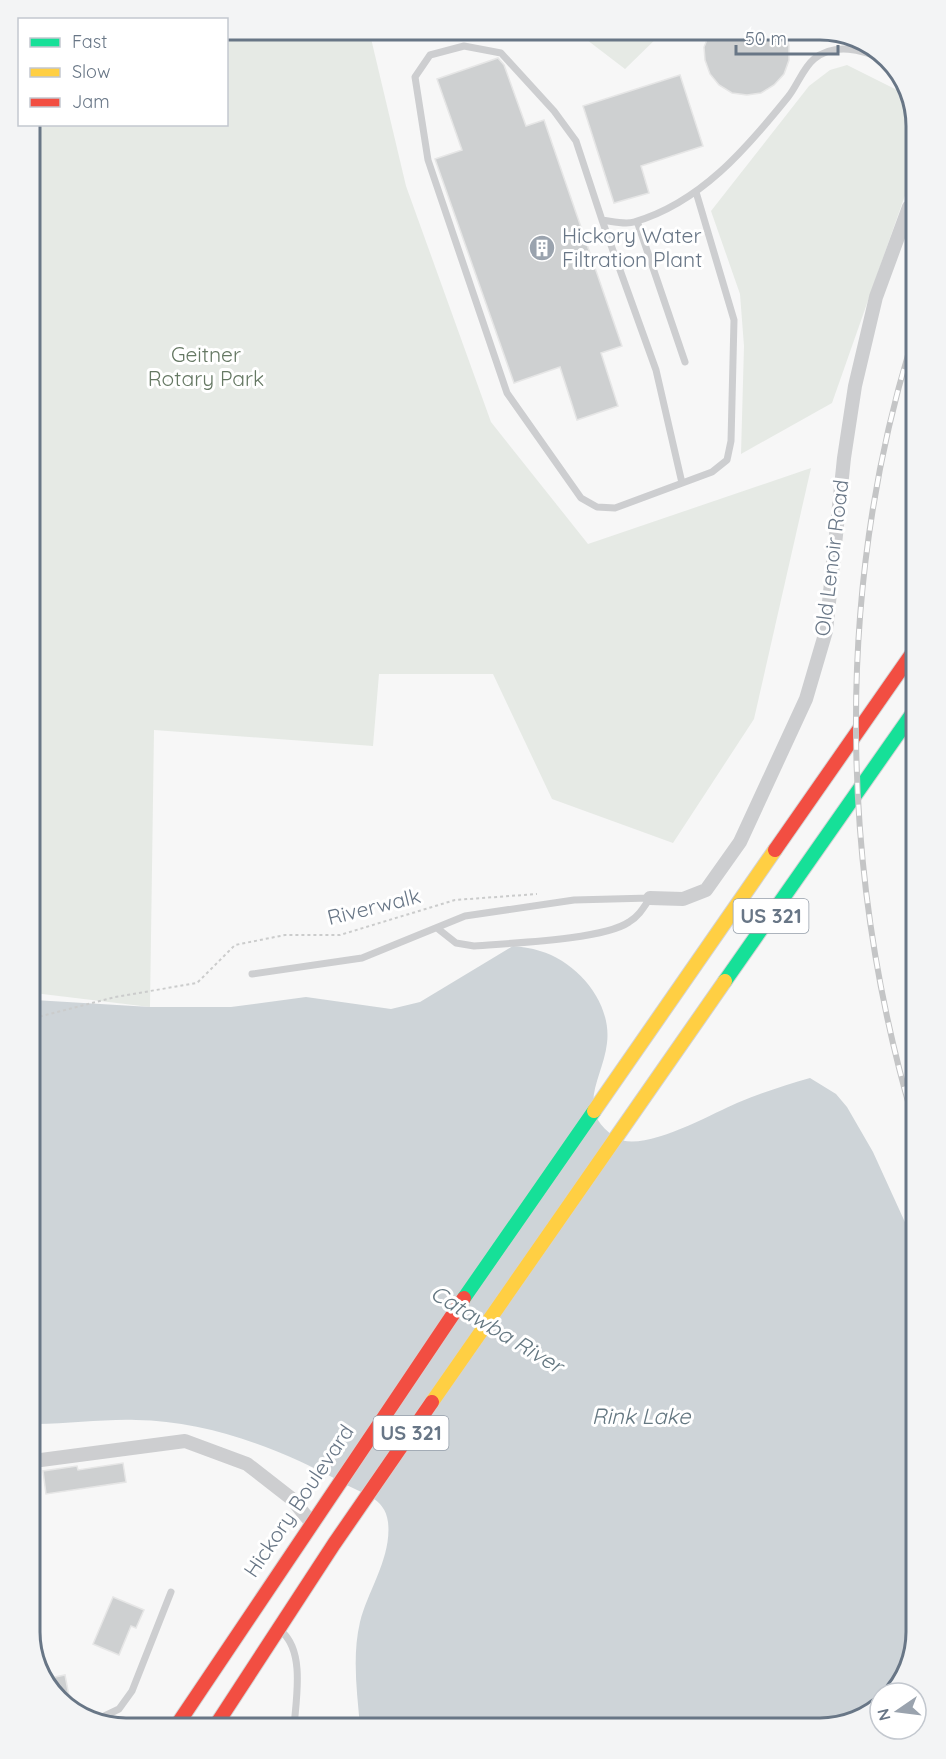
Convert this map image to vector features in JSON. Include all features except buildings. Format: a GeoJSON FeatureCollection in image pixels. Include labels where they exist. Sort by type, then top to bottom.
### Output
{"type":"FeatureCollection","features":[{"type":"Feature","properties":{"kind":"highway","name":"Hickory Boulevard"},"geometry":{"type":"LineString","coordinates":[[182,1718],[320,1506],[462,1299],[664,1013],[906,662]]}},
{"type":"Feature","properties":{"kind":"highway","name":"US 321"},"geometry":{"type":"LineString","coordinates":[[220,1718],[334,1544],[906,723]]}},
{"type":"Feature","properties":{"kind":"street","name":"Old Lenoir Road"},"geometry":{"type":"LineString","coordinates":[[650,898],[683,899],[706,891],[740,842],[806,699],[826,631],[844,458],[855,386],[876,297],[906,215]]}},
{"type":"Feature","properties":{"kind":"street"},"geometry":{"type":"LineString","coordinates":[[40,1460],[185,1441],[247,1464],[292,1498],[310,1521]]}},
{"type":"Feature","properties":{"kind":"lane"},"geometry":{"type":"LineString","coordinates":[[682,483],[656,370],[576,141],[554,111],[501,53],[464,46],[430,55],[415,76],[428,160],[507,393],[581,498],[597,507],[615,508],[712,472],[727,460],[731,441],[734,320],[696,192]]}},
{"type":"Feature","properties":{"kind":"lane"},"geometry":{"type":"LineString","coordinates":[[602,220],[632,223],[696,192],[724,169],[761,130],[814,59],[837,50],[859,50]]}},
{"type":"Feature","properties":{"kind":"lane"},"geometry":{"type":"LineString","coordinates":[[637,221],[685,362]]}},
{"type":"Feature","properties":{"kind":"lane"},"geometry":{"type":"LineString","coordinates":[[252,974],[362,958],[465,916],[563,902],[650,898]]}},
{"type":"Feature","properties":{"kind":"lane"},"geometry":{"type":"LineString","coordinates":[[437,928],[456,943],[474,946],[605,932],[627,924],[639,915],[650,898]]}},
{"type":"Feature","properties":{"kind":"lane"},"geometry":{"type":"LineString","coordinates":[[106,1716],[119,1710],[132,1690],[171,1592]]}},
{"type":"Feature","properties":{"kind":"lane"},"geometry":{"type":"LineString","coordinates":[[278,1629],[290,1640],[294,1652],[294,1718]]}},
{"type":"Feature","properties":{"kind":"path","name":"Riverwalk"},"geometry":{"type":"LineString","coordinates":[[40,1016],[115,997],[197,982],[235,945],[285,935],[340,935],[455,900],[537,894]]}},
{"type":"Feature","properties":{"kind":"green space","name":"Geitner Rotary Park"},"geometry":{"type":"Polygon","coordinates":[[[228,40],[371,40],[406,186],[491,422],[588,544],[811,468],[754,719],[673,843],[552,799],[493,674],[379,674],[373,746],[154,730],[150,1007],[40,994],[41,126],[228,126],[228,40]]]}},
{"type":"Feature","properties":{"kind":"green space"},"geometry":{"type":"Polygon","coordinates":[[[588,41],[654,41],[625,69],[588,41]]]}},
{"type":"Feature","properties":{"kind":"green space"},"geometry":{"type":"Polygon","coordinates":[[[847,65],[897,90],[904,110],[906,127],[906,193],[832,403],[741,454],[744,346],[740,294],[711,211],[809,86],[830,70],[847,65]]]}},
{"type":"Feature","properties":{"kind":"water","name":"Rink Lake"},"geometry":{"type":"Polygon","coordinates":[[[513,946],[530,948],[554,956],[567,964],[590,986],[598,999],[604,1013],[607,1043],[593,1104],[596,1116],[615,1137],[626,1141],[641,1141],[658,1137],[746,1099],[810,1078],[836,1094],[847,1107],[873,1152],[906,1224],[906,1632],[904,1649],[897,1670],[890,1681],[868,1681],[868,1703],[862,1707],[836,1717],[819,1718],[359,1718],[356,1648],[360,1622],[383,1561],[388,1535],[386,1514],[372,1497],[269,1448],[190,1425],[136,1420],[40,1424],[40,1000],[150,1007],[231,1007],[306,997],[391,1009],[420,1002],[513,946]]]}},
{"type":"Feature","properties":{"kind":"railway"},"geometry":{"type":"LineString","coordinates":[[906,364],[886,442],[869,538],[859,636],[856,734],[860,831],[871,929],[889,1025],[906,1092]]}},
{"type":"Feature","properties":{"kind":"traffic: fast"},"geometry":{"type":"LineString","coordinates":[[725,981],[906,723]]}},
{"type":"Feature","properties":{"kind":"traffic: fast"},"geometry":{"type":"LineString","coordinates":[[464,1298],[594,1111]]}},
{"type":"Feature","properties":{"kind":"traffic: slow"},"geometry":{"type":"LineString","coordinates":[[594,1111],[775,850]]}},
{"type":"Feature","properties":{"kind":"traffic: slow"},"geometry":{"type":"LineString","coordinates":[[432,1402],[725,981]]}},
{"type":"Feature","properties":{"kind":"traffic: jam"},"geometry":{"type":"LineString","coordinates":[[775,850],[906,662]]}},
{"type":"Feature","properties":{"kind":"traffic: jam"},"geometry":{"type":"LineString","coordinates":[[182,1718],[464,1298]]}},
{"type":"Feature","properties":{"kind":"traffic: jam"},"geometry":{"type":"LineString","coordinates":[[221,1718],[334,1544],[432,1402]]}},
{"type":"Feature","properties":{"kind":"place","name":"Hickory Water Filtration Plant"},"geometry":{"type":"Point","coordinates":[542,248]}},
{"type":"Feature","properties":{"kind":"water label","name":"Catawba River"},"geometry":{"type":"Point","coordinates":[497,1329]}}]}
